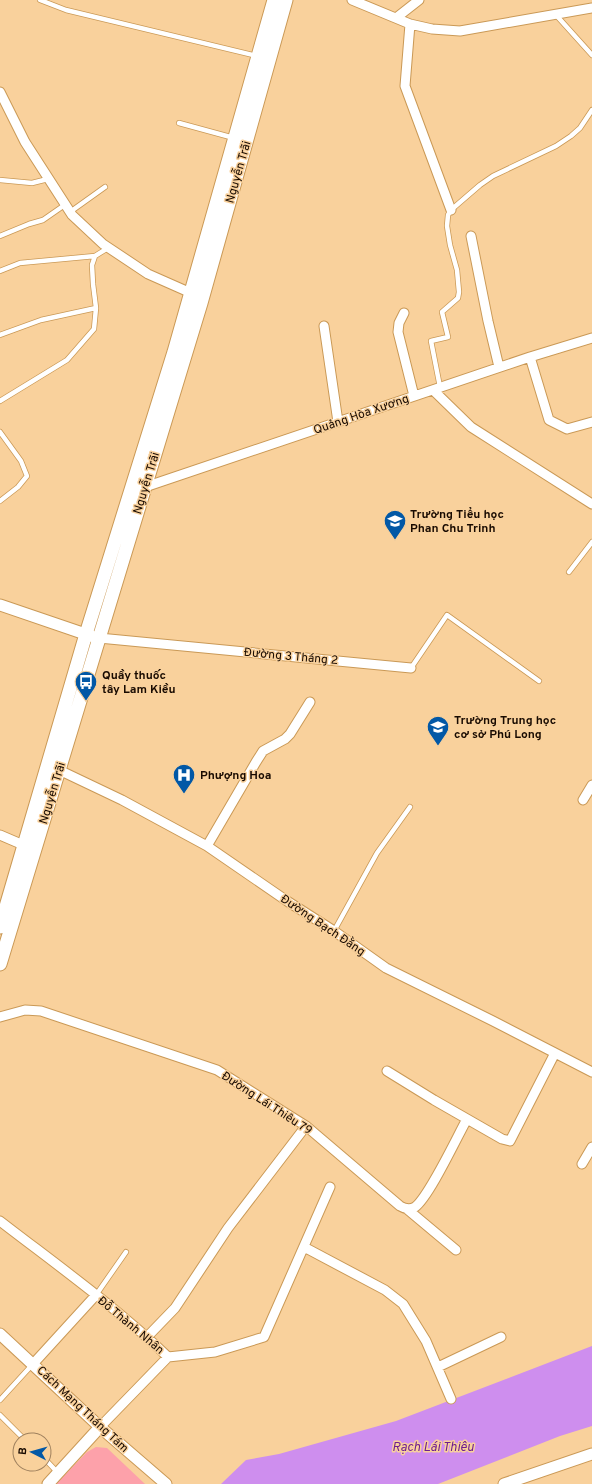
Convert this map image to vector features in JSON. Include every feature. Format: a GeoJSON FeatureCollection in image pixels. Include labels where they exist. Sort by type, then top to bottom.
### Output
{"type":"FeatureCollection","features":[{"type":"Feature","properties":{"kind":"main road","name":"Nguyễn Trãi"},"geometry":{"type":"LineString","coordinates":[[0,927],[59,770],[92,636],[131,491],[191,293],[218,221],[236,138],[274,0]]}},
{"type":"Feature","properties":{"kind":"main road","name":"Nguyễn Trãi"},"geometry":{"type":"LineString","coordinates":[[0,964],[30,847],[92,636],[145,487],[218,221],[286,0]]}},
{"type":"Feature","properties":{"kind":"street"},"geometry":{"type":"LineString","coordinates":[[352,0],[410,24],[460,31],[592,8]]}},
{"type":"Feature","properties":{"kind":"street"},"geometry":{"type":"LineString","coordinates":[[396,18],[419,0]]}},
{"type":"Feature","properties":{"kind":"street"},"geometry":{"type":"LineString","coordinates":[[410,24],[405,86],[451,210]]}},
{"type":"Feature","properties":{"kind":"street"},"geometry":{"type":"LineString","coordinates":[[0,92],[26,142],[68,208],[108,248],[148,274],[191,293]]}},
{"type":"Feature","properties":{"kind":"street"},"geometry":{"type":"LineString","coordinates":[[471,236],[499,368]]}},
{"type":"Feature","properties":{"kind":"street"},"geometry":{"type":"LineString","coordinates":[[404,313],[399,323],[398,332],[414,396]]}},
{"type":"Feature","properties":{"kind":"street"},"geometry":{"type":"LineString","coordinates":[[324,326],[338,422]]}},
{"type":"Feature","properties":{"kind":"street","name":"Quảng Hòa Xương"},"geometry":{"type":"LineString","coordinates":[[131,491],[530,357],[592,338]]}},
{"type":"Feature","properties":{"kind":"street"},"geometry":{"type":"LineString","coordinates":[[530,357],[549,420],[567,430],[592,422]]}},
{"type":"Feature","properties":{"kind":"street"},"geometry":{"type":"LineString","coordinates":[[437,389],[471,428],[592,504]]}},
{"type":"Feature","properties":{"kind":"street","name":"Đường 3 Tháng 2"},"geometry":{"type":"LineString","coordinates":[[0,605],[92,636],[411,668]]}},
{"type":"Feature","properties":{"kind":"street"},"geometry":{"type":"LineString","coordinates":[[207,846],[261,755],[267,748],[287,738],[310,702]]}},
{"type":"Feature","properties":{"kind":"street","name":"Đường Bạch Đằng"},"geometry":{"type":"LineString","coordinates":[[59,770],[122,800],[207,846],[287,901],[334,931],[386,968],[592,1072]]}},
{"type":"Feature","properties":{"kind":"street"},"geometry":{"type":"LineString","coordinates":[[583,800],[592,785]]}},
{"type":"Feature","properties":{"kind":"street"},"geometry":{"type":"LineString","coordinates":[[0,835],[30,847]]}},
{"type":"Feature","properties":{"kind":"street","name":"Đường Lái Thiêu 79"},"geometry":{"type":"LineString","coordinates":[[0,1016],[25,1010],[42,1011],[217,1070],[306,1126],[400,1206],[407,1209],[456,1250]]}},
{"type":"Feature","properties":{"kind":"street"},"geometry":{"type":"LineString","coordinates":[[387,1071],[502,1139],[510,1141],[555,1053]]}},
{"type":"Feature","properties":{"kind":"street"},"geometry":{"type":"LineString","coordinates":[[407,1209],[414,1207],[422,1199],[467,1119]]}},
{"type":"Feature","properties":{"kind":"street"},"geometry":{"type":"LineString","coordinates":[[147,1337],[175,1308],[228,1228],[306,1126]]}},
{"type":"Feature","properties":{"kind":"street"},"geometry":{"type":"LineString","coordinates":[[582,1164],[592,1147]]}},
{"type":"Feature","properties":{"kind":"street","name":"Đỗ Thành Nhân"},"geometry":{"type":"LineString","coordinates":[[0,1221],[96,1295],[147,1337],[168,1357],[215,1352],[264,1337],[330,1187]]}},
{"type":"Feature","properties":{"kind":"street"},"geometry":{"type":"LineString","coordinates":[[304,1247],[385,1290],[403,1304],[426,1341],[451,1399]]}},
{"type":"Feature","properties":{"kind":"street"},"geometry":{"type":"LineString","coordinates":[[33,1364],[96,1295]]}},
{"type":"Feature","properties":{"kind":"street","name":"Cách Mạng Tháng Tám"},"geometry":{"type":"LineString","coordinates":[[0,1334],[100,1427],[166,1484]]}},
{"type":"Feature","properties":{"kind":"street"},"geometry":{"type":"LineString","coordinates":[[438,1367],[500,1337]]}},
{"type":"Feature","properties":{"kind":"street"},"geometry":{"type":"LineString","coordinates":[[48,1484],[100,1427],[168,1357]]}},
{"type":"Feature","properties":{"kind":"street"},"geometry":{"type":"LineString","coordinates":[[504,1484],[592,1454]]}},
{"type":"Feature","properties":{"kind":"lane"},"geometry":{"type":"LineString","coordinates":[[40,0],[66,10],[258,57]]}},
{"type":"Feature","properties":{"kind":"lane"},"geometry":{"type":"LineString","coordinates":[[554,14],[592,55]]}},
{"type":"Feature","properties":{"kind":"lane"},"geometry":{"type":"LineString","coordinates":[[437,389],[431,341],[448,337],[442,312],[458,298],[459,292],[447,226],[448,215],[451,210],[493,176],[556,146],[572,136],[580,128],[592,110]]}},
{"type":"Feature","properties":{"kind":"lane"},"geometry":{"type":"LineString","coordinates":[[179,123],[236,138]]}},
{"type":"Feature","properties":{"kind":"lane"},"geometry":{"type":"LineString","coordinates":[[0,180],[32,183],[50,178]]}},
{"type":"Feature","properties":{"kind":"lane"},"geometry":{"type":"LineString","coordinates":[[0,236],[43,220],[68,208],[104,187]]}},
{"type":"Feature","properties":{"kind":"lane"},"geometry":{"type":"LineString","coordinates":[[0,271],[20,263],[95,256],[108,248]]}},
{"type":"Feature","properties":{"kind":"lane"},"geometry":{"type":"LineString","coordinates":[[0,401],[67,360],[80,347],[94,329],[96,308],[92,265],[95,256]]}},
{"type":"Feature","properties":{"kind":"lane"},"geometry":{"type":"LineString","coordinates":[[0,335],[41,320],[96,308]]}},
{"type":"Feature","properties":{"kind":"lane"},"geometry":{"type":"LineString","coordinates":[[0,432],[21,461],[27,476],[18,487],[0,501]]}},
{"type":"Feature","properties":{"kind":"lane"},"geometry":{"type":"LineString","coordinates":[[569,572],[592,542]]}},
{"type":"Feature","properties":{"kind":"lane","name":"Đường 3 Tháng 2"},"geometry":{"type":"LineString","coordinates":[[411,668],[447,615],[539,681]]}},
{"type":"Feature","properties":{"kind":"lane"},"geometry":{"type":"LineString","coordinates":[[334,931],[377,853],[410,807]]}},
{"type":"Feature","properties":{"kind":"lane"},"geometry":{"type":"LineString","coordinates":[[96,1295],[126,1252]]}},
{"type":"Feature","properties":{"kind":"lane"},"geometry":{"type":"LineString","coordinates":[[0,1400],[33,1364]]}},
{"type":"Feature","properties":{"kind":"lane"},"geometry":{"type":"LineString","coordinates":[[0,1415],[17,1432]]}},
{"type":"Feature","properties":{"kind":"lane"},"geometry":{"type":"LineString","coordinates":[[52,1466],[58,1472]]}},
{"type":"Feature","properties":{"kind":"shaded area"},"geometry":{"type":"Polygon","coordinates":[[[96,1447],[107,1448],[145,1484],[56,1484],[87,1452],[96,1447]]]}},
{"type":"Feature","properties":{"kind":"water","name":"Rạch Lái Thiêu"},"geometry":{"type":"Polygon","coordinates":[[[592,1346],[592,1426],[560,1436],[438,1484],[221,1484],[246,1460],[279,1454],[396,1421],[592,1346]]]}},
{"type":"Feature","properties":{"kind":"place","name":"Trường Tiểu học Phan Chu Trinh"},"geometry":{"type":"Point","coordinates":[395,540]}},
{"type":"Feature","properties":{"kind":"place","name":"Quầy thuốc tây Lam Kiều"},"geometry":{"type":"Point","coordinates":[86,702]}},
{"type":"Feature","properties":{"kind":"place","name":"Trường Trung học cơ sở Phú Long"},"geometry":{"type":"Point","coordinates":[438,746]}},
{"type":"Feature","properties":{"kind":"place","name":"Phượng Hoa"},"geometry":{"type":"Point","coordinates":[184,794]}}]}
